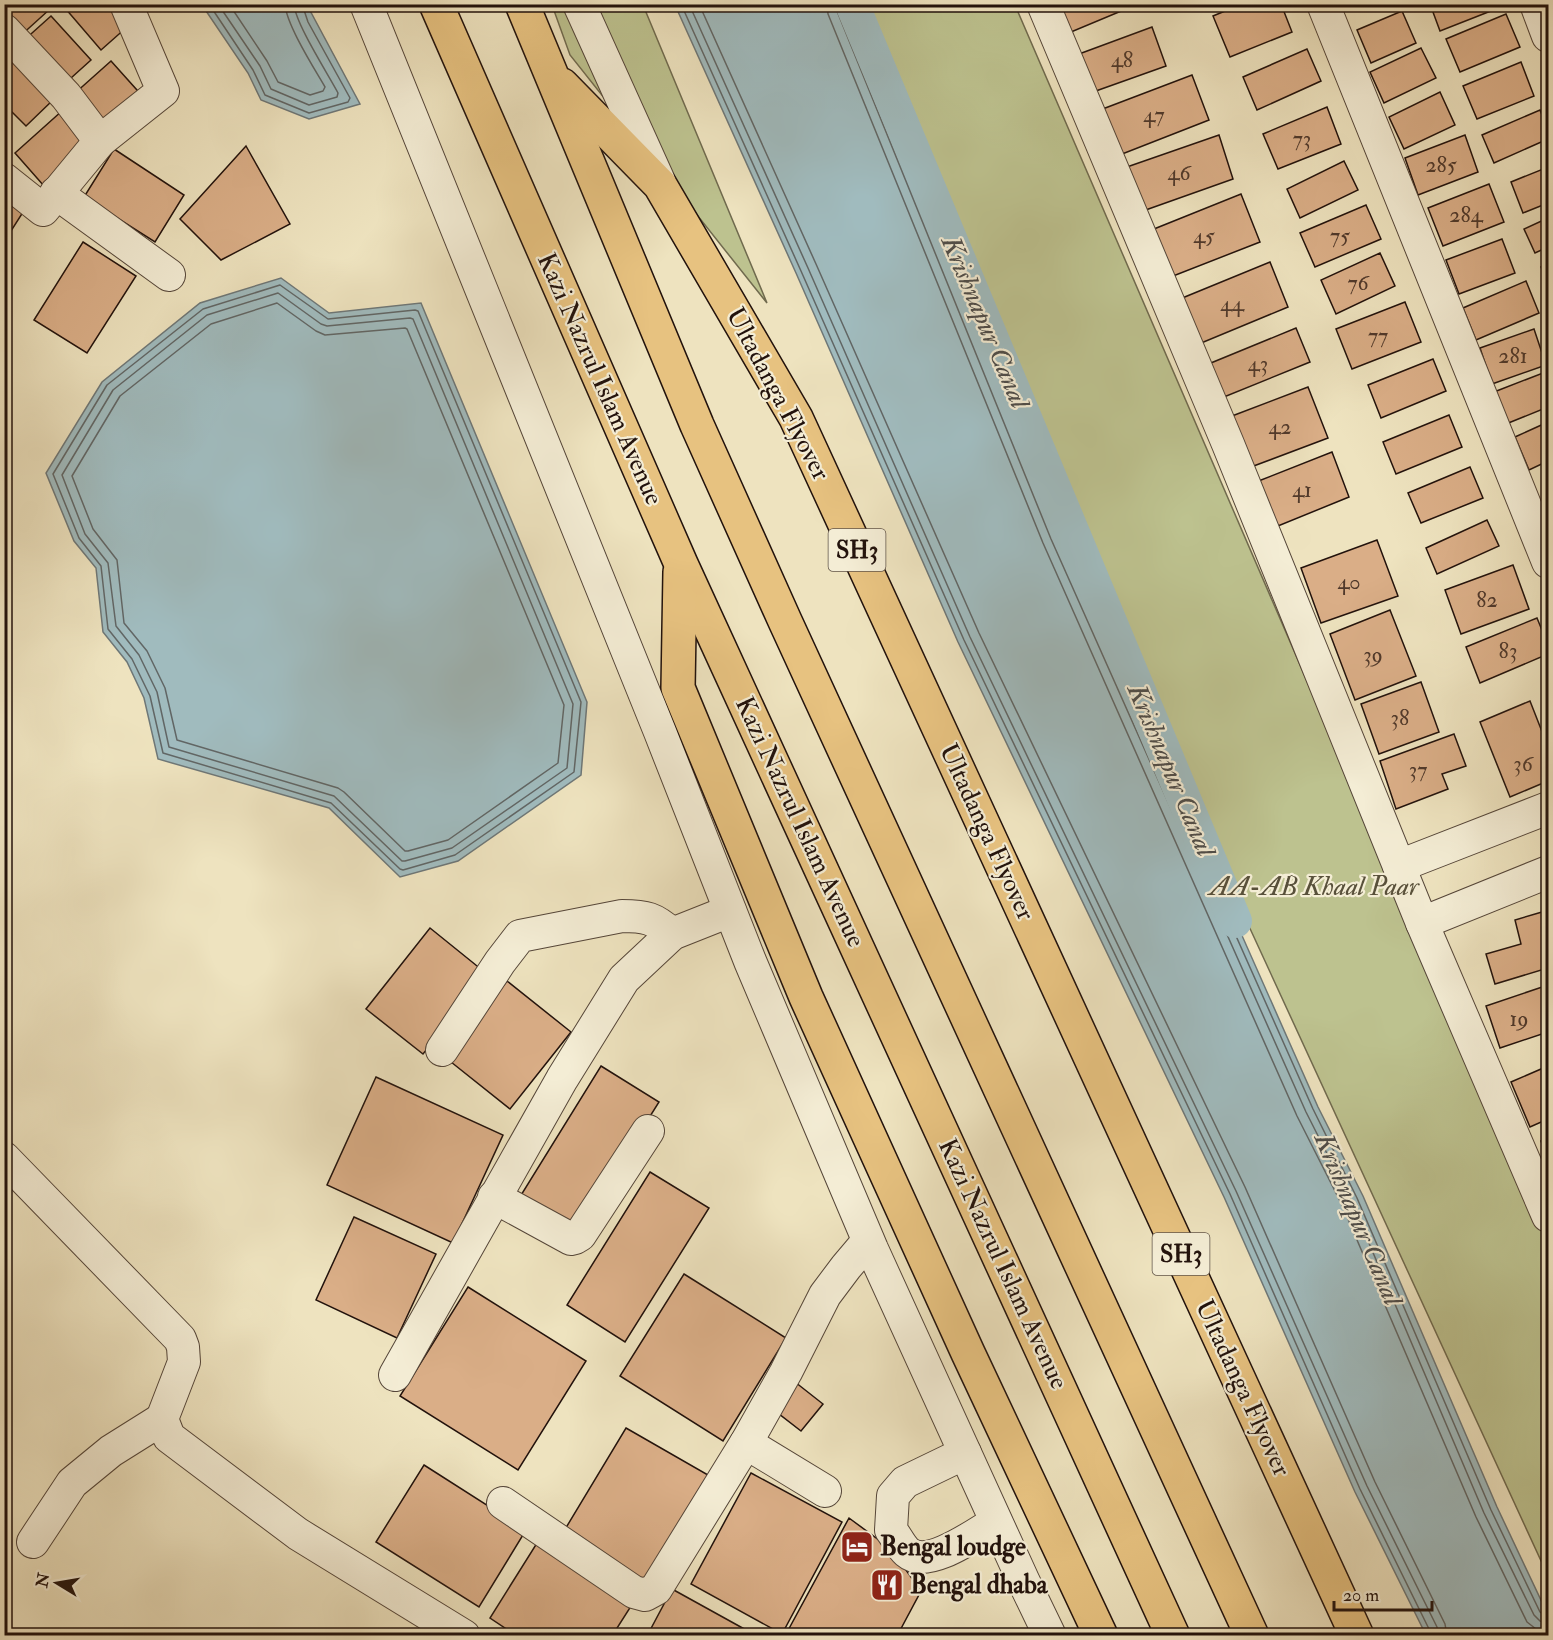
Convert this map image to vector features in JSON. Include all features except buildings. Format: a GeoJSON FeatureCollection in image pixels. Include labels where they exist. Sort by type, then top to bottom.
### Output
{"type":"FeatureCollection","features":[{"type":"Feature","properties":{"kind":"main road","name":"Kazi Nazrul Islam Avenue"},"geometry":{"type":"LineString","coordinates":[[436,4],[681,564],[1173,1635]]}},
{"type":"Feature","properties":{"kind":"main road","name":"SH3"},"geometry":{"type":"LineString","coordinates":[[522,4],[550,72]]}},
{"type":"Feature","properties":{"kind":"main road"},"geometry":{"type":"LineString","coordinates":[[550,72],[697,425],[780,610],[1252,1635]]}},
{"type":"Feature","properties":{"kind":"main road","name":"Ultadanga Flyover"},"geometry":{"type":"LineString","coordinates":[[550,72],[660,185],[796,418],[1357,1635]]}},
{"type":"Feature","properties":{"kind":"main road"},"geometry":{"type":"LineString","coordinates":[[681,564],[678,688],[806,998],[1101,1635]]}},
{"type":"Feature","properties":{"kind":"street"},"geometry":{"type":"LineString","coordinates":[[4,179],[43,210],[100,141],[163,91],[126,4]]}},
{"type":"Feature","properties":{"kind":"street"},"geometry":{"type":"LineString","coordinates":[[366,4],[660,732],[750,962],[868,1241],[1050,1635]]}},
{"type":"Feature","properties":{"kind":"street"},"geometry":{"type":"LineString","coordinates":[[579,4],[660,185]]}},
{"type":"Feature","properties":{"kind":"street"},"geometry":{"type":"LineString","coordinates":[[1042,4],[1228,444],[1422,923],[1548,1215]]}},
{"type":"Feature","properties":{"kind":"street"},"geometry":{"type":"LineString","coordinates":[[1323,4],[1548,562]]}},
{"type":"Feature","properties":{"kind":"street"},"geometry":{"type":"LineString","coordinates":[[1536,4],[1548,36]]}},
{"type":"Feature","properties":{"kind":"street"},"geometry":{"type":"LineString","coordinates":[[4,30],[66,96],[100,141]]}},
{"type":"Feature","properties":{"kind":"street"},"geometry":{"type":"LineString","coordinates":[[56,193],[169,274]]}},
{"type":"Feature","properties":{"kind":"street"},"geometry":{"type":"LineString","coordinates":[[1399,866],[1548,808]]}},
{"type":"Feature","properties":{"kind":"street"},"geometry":{"type":"LineString","coordinates":[[1422,923],[1548,872]]}},
{"type":"Feature","properties":{"kind":"street"},"geometry":{"type":"LineString","coordinates":[[395,1375],[562,1079],[624,978],[672,934],[730,911]]}},
{"type":"Feature","properties":{"kind":"street"},"geometry":{"type":"LineString","coordinates":[[442,1050],[500,962],[520,936],[622,916],[639,916],[658,922],[672,934]]}},
{"type":"Feature","properties":{"kind":"street"},"geometry":{"type":"LineString","coordinates":[[494,1197],[571,1239],[575,1238],[580,1235],[648,1131]]}},
{"type":"Feature","properties":{"kind":"street"},"geometry":{"type":"LineString","coordinates":[[4,1158],[180,1339],[183,1347],[184,1362],[162,1419],[111,1451],[72,1483],[33,1542]]}},
{"type":"Feature","properties":{"kind":"street"},"geometry":{"type":"LineString","coordinates":[[503,1503],[634,1593],[645,1595],[656,1589],[746,1443],[786,1372],[825,1295],[868,1241]]}},
{"type":"Feature","properties":{"kind":"street"},"geometry":{"type":"LineString","coordinates":[[162,1419],[169,1437],[298,1534],[464,1635]]}},
{"type":"Feature","properties":{"kind":"street"},"geometry":{"type":"LineString","coordinates":[[746,1443],[825,1491]]}},
{"type":"Feature","properties":{"kind":"street"},"geometry":{"type":"LineString","coordinates":[[964,1453],[905,1482],[893,1496],[891,1530],[907,1552],[917,1557],[941,1554],[996,1522]]}},
{"type":"Feature","properties":{"kind":"green space"},"geometry":{"type":"Polygon","coordinates":[[[552,5],[643,5],[767,303],[570,55],[552,5]]]}},
{"type":"Feature","properties":{"kind":"green space","name":"AA-AB Khaal Paar"},"geometry":{"type":"Polygon","coordinates":[[[855,5],[1015,5],[1548,1239],[1548,1576],[1247,922],[855,5]]]}},
{"type":"Feature","properties":{"kind":"water"},"geometry":{"type":"Polygon","coordinates":[[[202,5],[307,5],[360,104],[309,119],[261,100],[248,73],[202,5]]]}},
{"type":"Feature","properties":{"kind":"water"},"geometry":{"type":"Polygon","coordinates":[[[675,5],[848,5],[1064,534],[1318,1107],[1363,1196],[1497,1507],[1548,1615],[1548,1635],[1426,1635],[1355,1492],[1224,1197],[958,642],[675,5]]]}},
{"type":"Feature","properties":{"kind":"water"},"geometry":{"type":"Polygon","coordinates":[[[281,278],[329,313],[421,303],[587,702],[581,775],[458,861],[400,877],[329,808],[158,759],[144,698],[127,662],[103,632],[96,568],[74,541],[46,473],[102,382],[200,303],[281,278]]]}},
{"type":"Feature","properties":{"kind":"waterway","name":"Krishnapur Canal"},"geometry":{"type":"LineString","coordinates":[[852,4],[1235,921]]}},
{"type":"Feature","properties":{"kind":"place","name":"Bengal loudge"},"geometry":{"type":"Point","coordinates":[857,1547]}},
{"type":"Feature","properties":{"kind":"place","name":"Bengal dhaba"},"geometry":{"type":"Point","coordinates":[887,1585]}}]}
